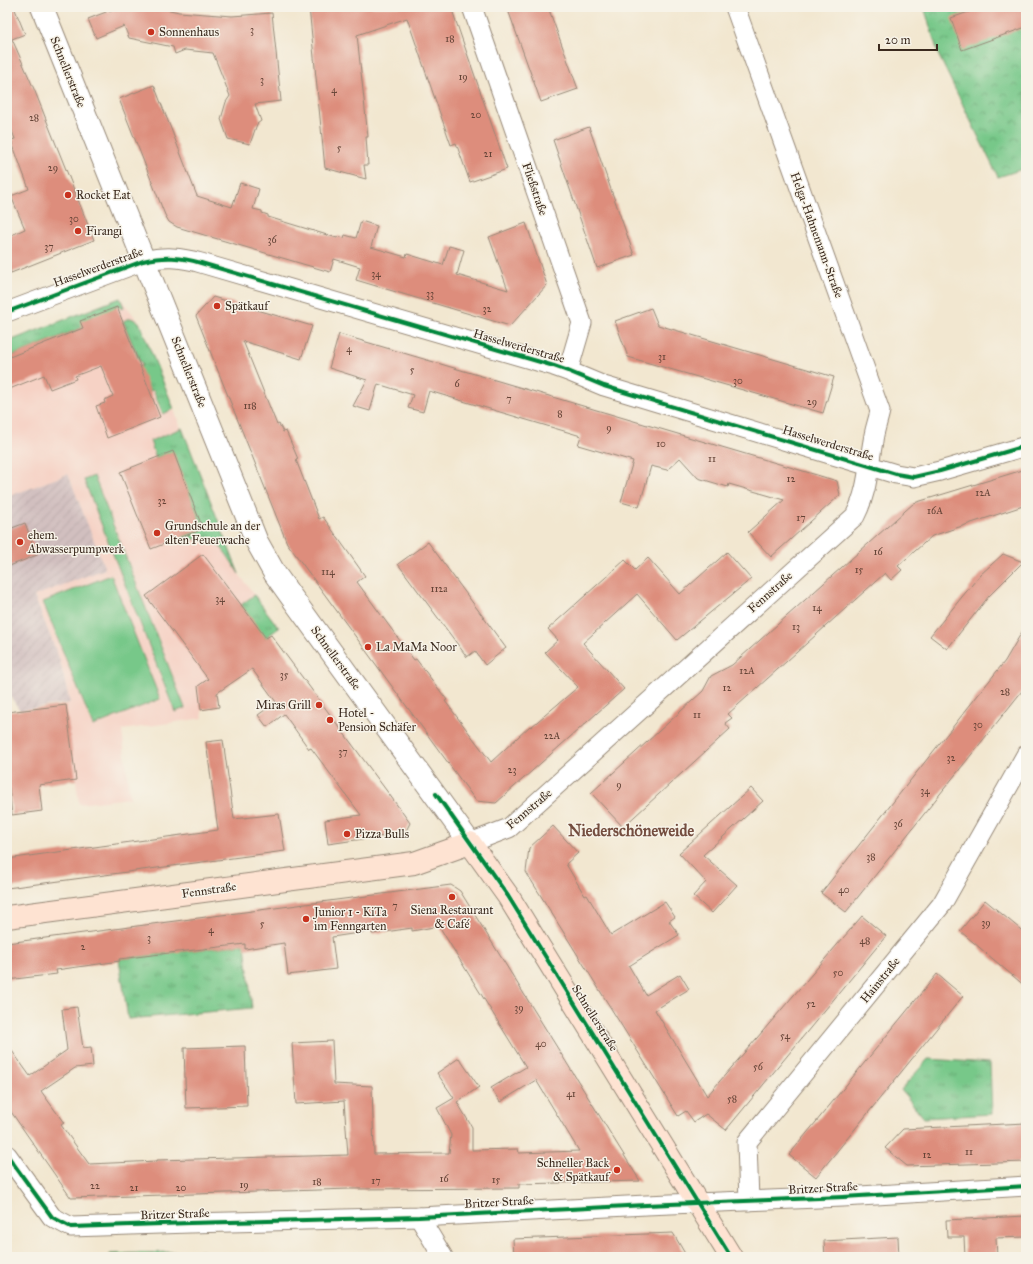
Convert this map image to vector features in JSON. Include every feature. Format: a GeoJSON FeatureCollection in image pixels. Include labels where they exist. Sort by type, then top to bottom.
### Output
{"type":"FeatureCollection","features":[{"type":"Feature","properties":{"kind":"main road","name":"Fennstraße"},"geometry":{"type":"LineString","coordinates":[[7,917],[414,863],[470,843]]}},
{"type":"Feature","properties":{"kind":"main road","name":"Schnellerstraße"},"geometry":{"type":"LineString","coordinates":[[470,843],[508,896],[731,1257]]}},
{"type":"Feature","properties":{"kind":"street","name":"Schnellerstraße"},"geometry":{"type":"LineString","coordinates":[[42,7],[241,505],[264,554],[275,574],[470,843]]}},
{"type":"Feature","properties":{"kind":"street","name":"Fließstraße"},"geometry":{"type":"LineString","coordinates":[[472,7],[582,323],[568,371]]}},
{"type":"Feature","properties":{"kind":"street","name":"Helga-Hahnemann-Straße"},"geometry":{"type":"LineString","coordinates":[[735,7],[880,411],[873,439],[869,465]]}},
{"type":"Feature","properties":{"kind":"street","name":"Hasselwerderstraße"},"geometry":{"type":"LineString","coordinates":[[7,312],[144,261],[163,257],[186,259],[568,371],[604,386],[896,474],[914,477],[1026,446]]}},
{"type":"Feature","properties":{"kind":"street","name":"Fennstraße"},"geometry":{"type":"LineString","coordinates":[[470,843],[509,828],[855,516],[862,503],[867,486],[869,465]]}},
{"type":"Feature","properties":{"kind":"street","name":"Hainstraße"},"geometry":{"type":"LineString","coordinates":[[749,1201],[747,1142],[942,904],[1026,755]]}},
{"type":"Feature","properties":{"kind":"street","name":"Britzer Straße"},"geometry":{"type":"LineString","coordinates":[[7,1155],[52,1217],[71,1227],[419,1217],[646,1205],[843,1197],[1026,1186]]}},
{"type":"Feature","properties":{"kind":"street"},"geometry":{"type":"LineString","coordinates":[[419,1217],[443,1257]]}},
{"type":"Feature","properties":{"kind":"shaded area","name":"Grundschule an der alten Feuerwache"},"geometry":{"type":"Polygon","coordinates":[[[120,298],[139,322],[239,574],[279,628],[198,686],[203,718],[122,730],[130,798],[79,804],[66,705],[66,703],[70,703],[59,658],[34,595],[105,569],[68,474],[7,497],[7,342],[120,298]]]}},
{"type":"Feature","properties":{"kind":"shaded area"},"geometry":{"type":"Polygon","coordinates":[[[68,474],[105,569],[34,596],[59,658],[70,703],[20,710],[7,692],[7,497],[68,474]]]}},
{"type":"Feature","properties":{"kind":"green space"},"geometry":{"type":"Polygon","coordinates":[[[924,7],[1026,7],[1026,168],[998,177],[939,56],[924,7]]]}},
{"type":"Feature","properties":{"kind":"green space"},"geometry":{"type":"Polygon","coordinates":[[[120,298],[124,307],[121,309],[119,305],[115,306],[116,309],[84,327],[7,358],[7,342],[120,298]]]}},
{"type":"Feature","properties":{"kind":"green space"},"geometry":{"type":"Polygon","coordinates":[[[131,318],[139,322],[174,409],[163,414],[153,390],[150,391],[148,387],[145,388],[139,367],[143,365],[140,362],[123,321],[131,318]]]}},
{"type":"Feature","properties":{"kind":"green space"},"geometry":{"type":"Polygon","coordinates":[[[182,428],[239,574],[224,551],[214,541],[202,537],[184,543],[182,537],[203,529],[173,452],[156,458],[150,441],[182,428]]]}},
{"type":"Feature","properties":{"kind":"green space"},"geometry":{"type":"Polygon","coordinates":[[[94,476],[185,708],[175,712],[84,480],[94,476]]]}},
{"type":"Feature","properties":{"kind":"green space"},"geometry":{"type":"Polygon","coordinates":[[[111,575],[160,699],[93,726],[43,602],[111,575]]]}},
{"type":"Feature","properties":{"kind":"green space"},"geometry":{"type":"Polygon","coordinates":[[[254,595],[279,628],[223,668],[258,628],[241,605],[254,595]]]}},
{"type":"Feature","properties":{"kind":"green space"},"geometry":{"type":"Polygon","coordinates":[[[245,944],[252,1008],[128,1019],[119,959],[245,944]]]}},
{"type":"Feature","properties":{"kind":"green space"},"geometry":{"type":"Polygon","coordinates":[[[928,1059],[990,1063],[992,1114],[924,1118],[901,1090],[928,1059]]]}},
{"type":"Feature","properties":{"kind":"green space"},"geometry":{"type":"Polygon","coordinates":[[[204,1251],[204,1257],[110,1257],[110,1254],[204,1251]]]}},
{"type":"Feature","properties":{"kind":"building"},"geometry":{"type":"Polygon","coordinates":[[[7,7],[14,7],[25,34],[12,39],[34,89],[94,240],[11,273],[7,263],[7,237],[25,229],[11,196],[29,189],[11,140],[15,139],[7,118],[7,7]]]}},
{"type":"Feature","properties":{"kind":"building"},"geometry":{"type":"Polygon","coordinates":[[[119,7],[156,7],[179,12],[232,16],[272,13],[281,101],[255,104],[261,121],[257,124],[250,144],[228,139],[221,119],[226,102],[230,96],[213,53],[185,50],[175,54],[173,47],[129,38],[124,26],[96,38],[88,19],[119,7]]]}},
{"type":"Feature","properties":{"kind":"building"},"geometry":{"type":"Polygon","coordinates":[[[309,7],[451,7],[507,169],[470,182],[456,143],[451,145],[407,18],[357,35],[368,137],[366,137],[368,165],[364,165],[366,179],[325,168],[309,7]]]}},
{"type":"Feature","properties":{"kind":"building"},"geometry":{"type":"Polygon","coordinates":[[[507,7],[548,7],[578,89],[541,102],[507,7]]]}},
{"type":"Feature","properties":{"kind":"building"},"geometry":{"type":"Polygon","coordinates":[[[983,7],[1026,7],[1026,27],[962,50],[951,18],[983,7]]]}},
{"type":"Feature","properties":{"kind":"building"},"geometry":{"type":"Polygon","coordinates":[[[154,85],[197,196],[232,207],[240,183],[259,189],[253,209],[262,211],[262,213],[268,215],[268,217],[337,238],[338,236],[344,238],[345,235],[356,238],[361,221],[377,226],[371,247],[406,257],[407,254],[443,265],[449,246],[464,250],[457,275],[508,290],[489,237],[526,223],[547,285],[510,326],[356,280],[360,267],[334,259],[330,272],[177,227],[169,222],[165,215],[119,99],[154,85]]]}},
{"type":"Feature","properties":{"kind":"building"},"geometry":{"type":"Polygon","coordinates":[[[589,127],[634,255],[597,268],[553,140],[589,127]]]}},
{"type":"Feature","properties":{"kind":"building"},"geometry":{"type":"Polygon","coordinates":[[[213,297],[312,326],[301,359],[243,341],[277,425],[279,424],[283,432],[286,431],[298,459],[296,460],[319,519],[323,517],[365,576],[357,582],[414,660],[416,659],[447,700],[445,701],[491,762],[530,726],[531,727],[578,687],[545,652],[558,640],[548,629],[625,560],[635,570],[648,558],[680,594],[727,552],[751,579],[677,640],[637,594],[583,643],[624,689],[496,803],[476,801],[287,543],[196,316],[213,297]]]}},
{"type":"Feature","properties":{"kind":"building"},"geometry":{"type":"Polygon","coordinates":[[[117,307],[160,417],[107,438],[96,406],[105,403],[104,400],[113,396],[101,366],[75,376],[76,379],[50,389],[44,375],[7,390],[7,358],[83,328],[80,321],[117,307]]]}},
{"type":"Feature","properties":{"kind":"building"},"geometry":{"type":"Polygon","coordinates":[[[651,308],[658,325],[834,377],[823,413],[628,357],[615,321],[651,308]]]}},
{"type":"Feature","properties":{"kind":"building"},"geometry":{"type":"Polygon","coordinates":[[[339,334],[837,481],[840,495],[771,557],[748,532],[784,500],[729,484],[728,487],[698,478],[680,458],[667,470],[651,466],[639,507],[621,502],[633,461],[578,445],[581,436],[429,391],[423,412],[408,408],[413,395],[378,384],[370,411],[353,406],[367,380],[329,368],[339,334]]]}},
{"type":"Feature","properties":{"kind":"building"},"geometry":{"type":"Polygon","coordinates":[[[173,451],[203,529],[151,549],[120,472],[173,451]]]}},
{"type":"Feature","properties":{"kind":"building"},"geometry":{"type":"Polygon","coordinates":[[[1026,469],[1026,505],[932,536],[898,566],[902,570],[891,580],[885,573],[728,714],[732,718],[725,723],[730,729],[623,827],[591,793],[703,691],[711,676],[732,665],[914,503],[1026,469]]]}},
{"type":"Feature","properties":{"kind":"building","name":"ehem. Abwasserpumpwerk"},"geometry":{"type":"Polygon","coordinates":[[[25,523],[37,555],[7,567],[7,530],[25,523]]]}},
{"type":"Feature","properties":{"kind":"building"},"geometry":{"type":"Polygon","coordinates":[[[428,542],[506,648],[485,665],[475,651],[467,657],[398,564],[428,542]]]}},
{"type":"Feature","properties":{"kind":"building"},"geometry":{"type":"Polygon","coordinates":[[[203,554],[266,638],[271,635],[410,823],[405,833],[328,844],[325,820],[361,815],[311,748],[309,749],[284,714],[267,727],[258,715],[276,702],[252,669],[217,693],[219,707],[201,710],[198,686],[208,679],[146,596],[203,554]]]}},
{"type":"Feature","properties":{"kind":"building"},"geometry":{"type":"Polygon","coordinates":[[[1003,554],[1023,562],[989,596],[947,649],[930,636],[980,575],[1003,554]]]}},
{"type":"Feature","properties":{"kind":"building"},"geometry":{"type":"Polygon","coordinates":[[[1026,625],[1026,686],[846,912],[821,893],[1005,661],[1026,625]]]}},
{"type":"Feature","properties":{"kind":"building"},"geometry":{"type":"Polygon","coordinates":[[[66,705],[76,780],[39,785],[42,811],[12,815],[9,788],[7,789],[7,712],[66,705]]]}},
{"type":"Feature","properties":{"kind":"building"},"geometry":{"type":"Polygon","coordinates":[[[223,740],[234,819],[279,814],[285,851],[7,888],[7,859],[218,830],[206,742],[223,740]]]}},
{"type":"Feature","properties":{"kind":"building"},"geometry":{"type":"Polygon","coordinates":[[[751,788],[763,801],[703,855],[737,885],[712,913],[693,896],[706,882],[679,853],[751,788]]]}},
{"type":"Feature","properties":{"kind":"building"},"geometry":{"type":"Polygon","coordinates":[[[553,826],[578,853],[566,864],[611,935],[665,902],[675,917],[669,921],[679,935],[629,966],[646,995],[680,974],[689,989],[655,1010],[707,1096],[862,916],[886,936],[726,1130],[706,1114],[694,1122],[686,1111],[678,1116],[526,872],[529,848],[553,826]]]}},
{"type":"Feature","properties":{"kind":"building"},"geometry":{"type":"Polygon","coordinates":[[[451,885],[460,891],[640,1181],[519,1184],[519,1188],[350,1189],[71,1198],[7,1106],[7,1044],[30,1076],[67,1050],[62,1009],[77,1007],[83,1048],[91,1047],[93,1066],[75,1068],[41,1091],[64,1123],[61,1125],[89,1164],[157,1160],[348,1155],[344,1101],[296,1104],[292,1043],[332,1041],[334,1084],[372,1086],[374,1154],[449,1153],[451,1135],[437,1108],[454,1098],[437,1073],[459,1058],[479,1087],[457,1102],[472,1127],[472,1150],[518,1149],[519,1153],[579,1151],[536,1080],[500,1102],[491,1088],[526,1067],[439,926],[412,931],[412,928],[372,934],[372,931],[332,937],[336,969],[288,975],[284,943],[245,949],[245,944],[119,959],[120,961],[56,970],[57,974],[7,980],[7,943],[451,885]]]}},
{"type":"Feature","properties":{"kind":"building"},"geometry":{"type":"Polygon","coordinates":[[[985,900],[1026,934],[1026,987],[960,931],[985,900]]]}},
{"type":"Feature","properties":{"kind":"building"},"geometry":{"type":"Polygon","coordinates":[[[937,974],[963,996],[816,1177],[789,1155],[937,974]]]}},
{"type":"Feature","properties":{"kind":"building"},"geometry":{"type":"Polygon","coordinates":[[[245,1046],[247,1106],[186,1108],[184,1048],[245,1046]]]}},
{"type":"Feature","properties":{"kind":"building"},"geometry":{"type":"Polygon","coordinates":[[[1026,1123],[1026,1162],[907,1166],[885,1148],[903,1129],[1026,1123]]]}},
{"type":"Feature","properties":{"kind":"building"},"geometry":{"type":"Polygon","coordinates":[[[1026,1216],[1026,1237],[996,1238],[997,1257],[965,1257],[964,1237],[947,1237],[946,1220],[1026,1216]]]}},
{"type":"Feature","properties":{"kind":"building"},"geometry":{"type":"Polygon","coordinates":[[[673,1233],[687,1257],[514,1257],[513,1239],[673,1233]]]}},
{"type":"Feature","properties":{"kind":"building"},"geometry":{"type":"Polygon","coordinates":[[[898,1237],[899,1257],[825,1257],[824,1241],[898,1237]]]}},
{"type":"Feature","properties":{"kind":"cycle path"},"geometry":{"type":"LineString","coordinates":[[7,312],[143,261],[158,258],[179,258],[201,263],[554,366],[604,386],[896,474],[914,477],[1026,446]]}},
{"type":"Feature","properties":{"kind":"cycle path"},"geometry":{"type":"LineString","coordinates":[[436,794],[508,896],[731,1257]]}},
{"type":"Feature","properties":{"kind":"cycle path"},"geometry":{"type":"LineString","coordinates":[[7,1155],[52,1217],[71,1227],[419,1217],[646,1205],[843,1197],[1026,1186]]}},
{"type":"Feature","properties":{"kind":"place","name":"Sonnenhaus"},"geometry":{"type":"Point","coordinates":[151,32]}},
{"type":"Feature","properties":{"kind":"place","name":"Rocket Eat"},"geometry":{"type":"Point","coordinates":[68,195]}},
{"type":"Feature","properties":{"kind":"place","name":"Firangi"},"geometry":{"type":"Point","coordinates":[78,231]}},
{"type":"Feature","properties":{"kind":"place","name":"Spätkauf"},"geometry":{"type":"Point","coordinates":[217,306]}},
{"type":"Feature","properties":{"kind":"place","name":"Grundschule an der alten Feuerwache"},"geometry":{"type":"Point","coordinates":[157,533]}},
{"type":"Feature","properties":{"kind":"place","name":"ehem. Abwasserpumpwerk"},"geometry":{"type":"Point","coordinates":[20,542]}},
{"type":"Feature","properties":{"kind":"place","name":"La MaMa Noor"},"geometry":{"type":"Point","coordinates":[368,647]}},
{"type":"Feature","properties":{"kind":"place","name":"Miras Grill"},"geometry":{"type":"Point","coordinates":[319,705]}},
{"type":"Feature","properties":{"kind":"place","name":"Hotel - Pension Schäfer"},"geometry":{"type":"Point","coordinates":[330,720]}},
{"type":"Feature","properties":{"kind":"place","name":"Pizza Bulls"},"geometry":{"type":"Point","coordinates":[347,834]}},
{"type":"Feature","properties":{"kind":"place","name":"Siena Restaurant & Café"},"geometry":{"type":"Point","coordinates":[452,897]}},
{"type":"Feature","properties":{"kind":"place","name":"Junior 1 - KiTa im Fenngarten"},"geometry":{"type":"Point","coordinates":[306,919]}},
{"type":"Feature","properties":{"kind":"place","name":"Schneller Back & Spätkauf"},"geometry":{"type":"Point","coordinates":[617,1170]}},
{"type":"Feature","properties":{"kind":"district","name":"Niederschöneweide"},"geometry":{"type":"Point","coordinates":[631,830]}}]}
